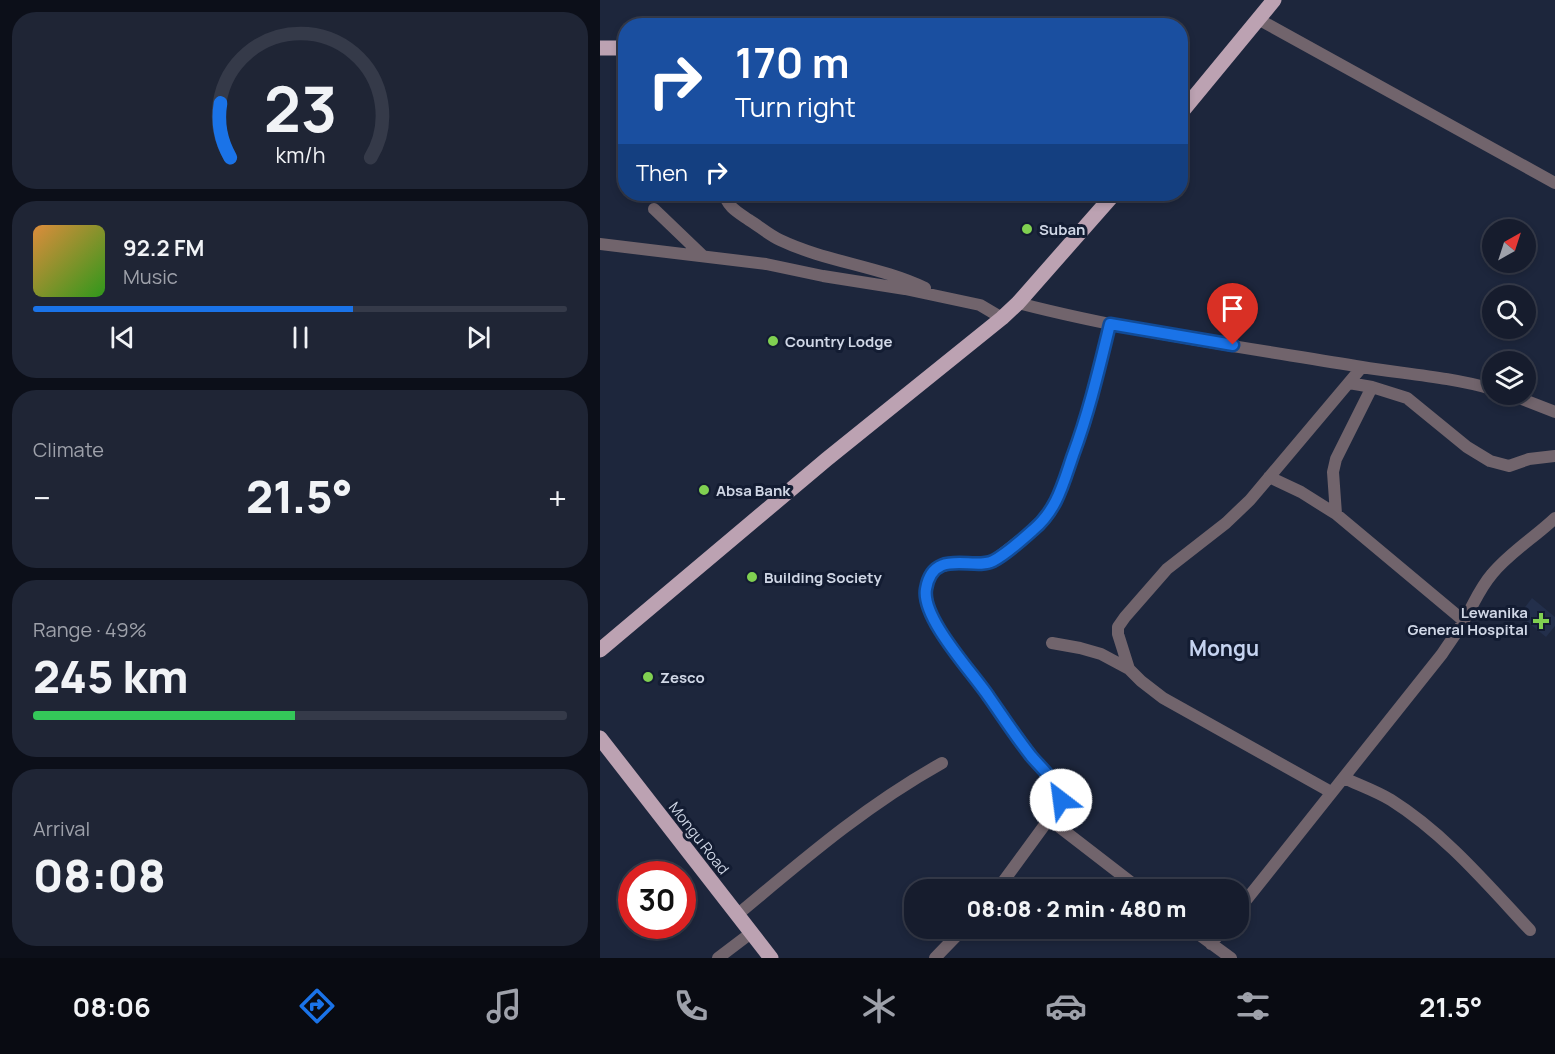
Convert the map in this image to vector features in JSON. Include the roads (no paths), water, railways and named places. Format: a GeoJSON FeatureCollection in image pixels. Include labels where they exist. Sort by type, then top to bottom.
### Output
{"type":"FeatureCollection","features":[{"type":"Feature","properties":{"kind":"main road"},"geometry":{"type":"LineString","coordinates":[[1188,104],[1274,0]]}},
{"type":"Feature","properties":{"kind":"main road"},"geometry":{"type":"LineString","coordinates":[[600,48],[618,48]]}},
{"type":"Feature","properties":{"kind":"main road"},"geometry":{"type":"LineString","coordinates":[[601,648],[827,459],[1002,318],[1018,303],[1108,201]]}},
{"type":"Feature","properties":{"kind":"main road","name":"Mongu Road"},"geometry":{"type":"LineString","coordinates":[[600,738],[771,958]]}},
{"type":"Feature","properties":{"kind":"street"},"geometry":{"type":"LineString","coordinates":[[1258,19],[1555,183]]}},
{"type":"Feature","properties":{"kind":"street"},"geometry":{"type":"LineString","coordinates":[[728,201],[732,207],[779,239],[818,254],[895,275],[920,285],[936,296]]}},
{"type":"Feature","properties":{"kind":"street"},"geometry":{"type":"LineString","coordinates":[[654,209],[702,255]]}},
{"type":"Feature","properties":{"kind":"street"},"geometry":{"type":"LineString","coordinates":[[600,244],[766,264],[980,305],[1002,318]]}},
{"type":"Feature","properties":{"kind":"street"},"geometry":{"type":"LineString","coordinates":[[1018,303],[1110,324],[1362,367],[1456,380],[1482,386]]}},
{"type":"Feature","properties":{"kind":"street"},"geometry":{"type":"LineString","coordinates":[[1005,879],[1060,804],[1061,795],[946,640],[933,618],[925,591],[936,568],[958,562],[992,562],[1034,530],[1049,514],[1062,488],[1085,423],[1110,324]]}},
{"type":"Feature","properties":{"kind":"street"},"geometry":{"type":"LineString","coordinates":[[1129,669],[1118,627],[1167,569],[1226,523],[1269,477],[1362,367]]}},
{"type":"Feature","properties":{"kind":"street"},"geometry":{"type":"LineString","coordinates":[[1349,382],[1407,398],[1467,447],[1490,461],[1509,466],[1529,459],[1555,456]]}},
{"type":"Feature","properties":{"kind":"street"},"geometry":{"type":"LineString","coordinates":[[1336,514],[1333,472],[1336,459],[1372,387]]}},
{"type":"Feature","properties":{"kind":"street"},"geometry":{"type":"LineString","coordinates":[[1536,405],[1555,412]]}},
{"type":"Feature","properties":{"kind":"street"},"geometry":{"type":"LineString","coordinates":[[1269,477],[1301,492],[1336,514],[1464,621]]}},
{"type":"Feature","properties":{"kind":"street"},"geometry":{"type":"LineString","coordinates":[[1249,896],[1443,654],[1478,593],[1493,573],[1555,518]]}},
{"type":"Feature","properties":{"kind":"street"},"geometry":{"type":"LineString","coordinates":[[1053,643],[1101,654],[1129,669],[1163,699],[1331,792]]}},
{"type":"Feature","properties":{"kind":"street"},"geometry":{"type":"LineString","coordinates":[[737,915],[840,829],[900,787],[942,764]]}},
{"type":"Feature","properties":{"kind":"street"},"geometry":{"type":"LineString","coordinates":[[1344,778],[1388,798],[1414,815],[1470,864],[1530,930]]}},
{"type":"Feature","properties":{"kind":"street"},"geometry":{"type":"LineString","coordinates":[[1049,819],[1127,879]]}},
{"type":"Feature","properties":{"kind":"street"},"geometry":{"type":"LineString","coordinates":[[718,958],[751,933]]}},
{"type":"Feature","properties":{"kind":"street"},"geometry":{"type":"LineString","coordinates":[[935,958],[953,939]]}},
{"type":"Feature","properties":{"kind":"street"},"geometry":{"type":"LineString","coordinates":[[1204,939],[1231,958]]}},
{"type":"Feature","properties":{"kind":"street"},"geometry":{"type":"LineString","coordinates":[[1211,944],[1215,939]]}},
{"type":"Feature","properties":{"kind":"place","name":"Suban"},"geometry":{"type":"Point","coordinates":[1027,229]}},
{"type":"Feature","properties":{"kind":"place","name":"Country Lodge"},"geometry":{"type":"Point","coordinates":[773,341]}},
{"type":"Feature","properties":{"kind":"place","name":"Absa Bank"},"geometry":{"type":"Point","coordinates":[704,490]}},
{"type":"Feature","properties":{"kind":"place","name":"Building Society"},"geometry":{"type":"Point","coordinates":[752,577]}},
{"type":"Feature","properties":{"kind":"place","name":"Lewanika General Hospital"},"geometry":{"type":"Point","coordinates":[1541,621]}},
{"type":"Feature","properties":{"kind":"place","name":"Zesco"},"geometry":{"type":"Point","coordinates":[648,677]}},
{"type":"Feature","properties":{"kind":"district","name":"Mongu"},"geometry":{"type":"Point","coordinates":[1224,648]}}]}
